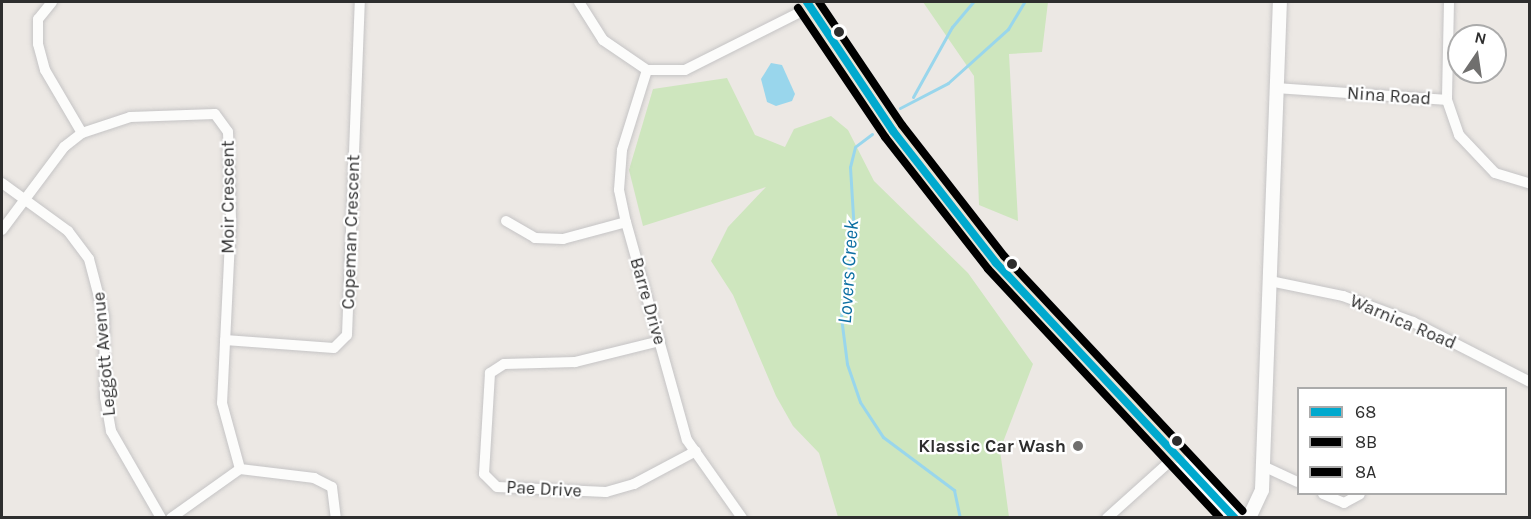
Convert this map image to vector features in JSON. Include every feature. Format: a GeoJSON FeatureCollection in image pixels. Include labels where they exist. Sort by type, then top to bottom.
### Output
{"type":"FeatureCollection","features":[{"type":"Feature","properties":{"kind":"main road"},"geometry":{"type":"LineString","coordinates":[[808,4],[893,131],[996,263],[1235,518]]}},
{"type":"Feature","properties":{"kind":"street"},"geometry":{"type":"LineString","coordinates":[[52,2],[38,19],[38,44],[45,70],[82,133]]}},
{"type":"Feature","properties":{"kind":"street","name":"Copeman Crescent"},"geometry":{"type":"LineString","coordinates":[[225,340],[334,348],[346,335],[360,2]]}},
{"type":"Feature","properties":{"kind":"street"},"geometry":{"type":"LineString","coordinates":[[579,2],[603,40],[647,70],[685,70],[808,4]]}},
{"type":"Feature","properties":{"kind":"street"},"geometry":{"type":"LineString","coordinates":[[1249,518],[1262,490],[1280,2]]}},
{"type":"Feature","properties":{"kind":"street"},"geometry":{"type":"LineString","coordinates":[[1447,100],[1449,2]]}},
{"type":"Feature","properties":{"kind":"street","name":"Barre Drive"},"geometry":{"type":"LineString","coordinates":[[647,70],[622,150],[619,190],[687,440],[742,518]]}},
{"type":"Feature","properties":{"kind":"street","name":"Nina Road"},"geometry":{"type":"LineString","coordinates":[[1277,88],[1447,100],[1459,135],[1495,173],[1530,184]]}},
{"type":"Feature","properties":{"kind":"street","name":"Moir Crescent"},"geometry":{"type":"LineString","coordinates":[[2,230],[64,147],[82,133],[130,117],[190,112],[215,114],[228,132],[231,220],[222,403],[240,469]]}},
{"type":"Feature","properties":{"kind":"street","name":"Leggott Avenue"},"geometry":{"type":"LineString","coordinates":[[2,183],[26,198],[68,231],[89,259],[104,316],[105,397],[111,431],[160,518]]}},
{"type":"Feature","properties":{"kind":"street"},"geometry":{"type":"LineString","coordinates":[[506,221],[535,238],[563,239],[626,222]]}},
{"type":"Feature","properties":{"kind":"street","name":"Warnica Road"},"geometry":{"type":"LineString","coordinates":[[1270,281],[1343,296],[1413,322],[1530,382]]}},
{"type":"Feature","properties":{"kind":"street","name":"Pae Drive"},"geometry":{"type":"LineString","coordinates":[[660,341],[575,362],[504,364],[490,374],[484,474],[497,487],[606,492],[634,484],[696,451]]}},
{"type":"Feature","properties":{"kind":"street"},"geometry":{"type":"LineString","coordinates":[[1107,518],[1177,455]]}},
{"type":"Feature","properties":{"kind":"street"},"geometry":{"type":"LineString","coordinates":[[1263,466],[1297,481]]}},
{"type":"Feature","properties":{"kind":"street"},"geometry":{"type":"LineString","coordinates":[[171,518],[240,469],[314,478],[332,487],[336,518]]}},
{"type":"Feature","properties":{"kind":"street"},"geometry":{"type":"LineString","coordinates":[[1325,495],[1344,503],[1358,495]]}},
{"type":"Feature","properties":{"kind":"green space"},"geometry":{"type":"Polygon","coordinates":[[[923,2],[1048,2],[1042,52],[1009,54],[1018,221],[979,205],[974,76],[923,2]]]}},
{"type":"Feature","properties":{"kind":"green space"},"geometry":{"type":"Polygon","coordinates":[[[727,78],[755,135],[785,147],[794,129],[831,116],[848,130],[874,181],[968,273],[1033,364],[1000,450],[1009,517],[838,517],[819,453],[793,426],[776,396],[733,295],[711,261],[728,227],[766,187],[643,226],[629,170],[653,89],[727,78]]]}},
{"type":"Feature","properties":{"kind":"water"},"geometry":{"type":"Polygon","coordinates":[[[771,63],[782,65],[795,94],[792,101],[776,106],[767,102],[761,79],[771,63]]]}},
{"type":"Feature","properties":{"kind":"waterway"},"geometry":{"type":"LineString","coordinates":[[913,97],[952,27],[973,2]]}},
{"type":"Feature","properties":{"kind":"waterway","name":"Lovers Creek"},"geometry":{"type":"LineString","coordinates":[[900,108],[948,83],[1008,29],[1024,2]]}},
{"type":"Feature","properties":{"kind":"waterway","name":"Lovers Creek"},"geometry":{"type":"LineString","coordinates":[[872,134],[855,147],[850,167],[854,233],[841,317],[847,364],[860,402],[883,437],[954,490],[960,518]]}},
{"type":"Feature","properties":{"kind":"transit line","name":"68"},"geometry":{"type":"LineString","coordinates":[[807,2],[893,131],[996,263],[1235,518]]}},
{"type":"Feature","properties":{"kind":"transit line","name":"8A"},"geometry":{"type":"LineString","coordinates":[[819,2],[902,125],[1004,256],[1243,511]]}},
{"type":"Feature","properties":{"kind":"transit line","name":"8B"},"geometry":{"type":"LineString","coordinates":[[798,8],[885,137],[988,269],[1220,518]]}},
{"type":"Feature","properties":{"kind":"place","name":"Klassic Car Wash"},"geometry":{"type":"Point","coordinates":[1078,446]}}]}
